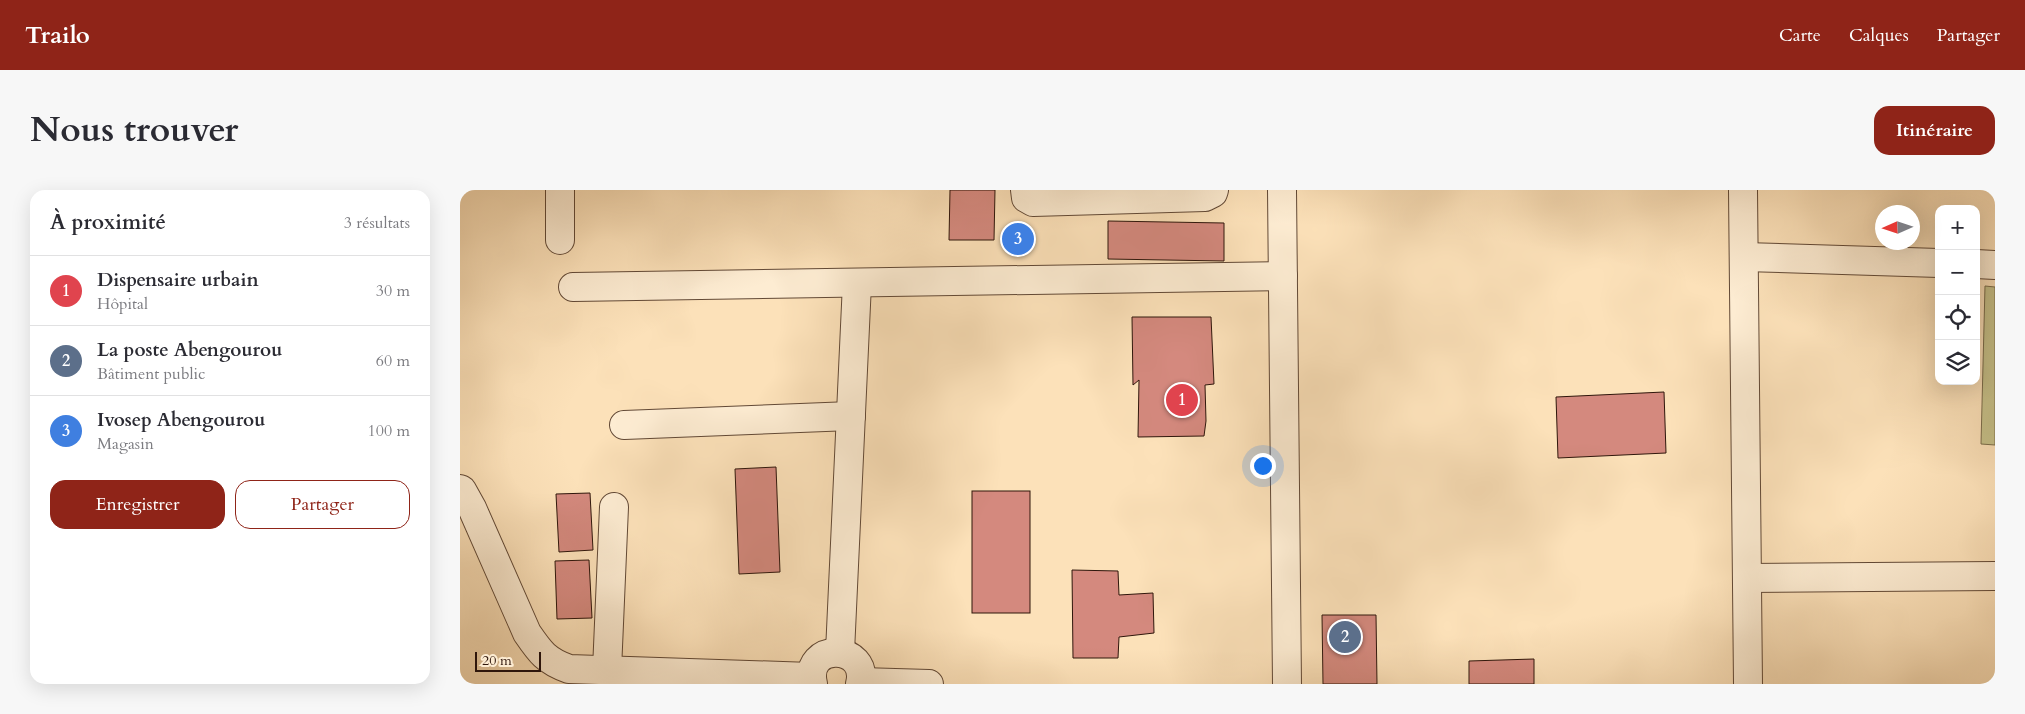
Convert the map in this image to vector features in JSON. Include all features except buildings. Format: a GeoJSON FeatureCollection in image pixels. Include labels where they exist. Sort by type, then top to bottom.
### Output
{"type":"FeatureCollection","features":[{"type":"Feature","properties":{"kind":"street"},"geometry":{"type":"LineString","coordinates":[[560,190],[560,240]]}},
{"type":"Feature","properties":{"kind":"street"},"geometry":{"type":"LineString","coordinates":[[1025,190],[1026,198],[1033,202],[1205,197],[1213,193],[1214,190]]}},
{"type":"Feature","properties":{"kind":"street"},"geometry":{"type":"LineString","coordinates":[[1282,190],[1287,684]]}},
{"type":"Feature","properties":{"kind":"street"},"geometry":{"type":"LineString","coordinates":[[1743,190],[1748,684]]}},
{"type":"Feature","properties":{"kind":"street"},"geometry":{"type":"LineString","coordinates":[[1744,257],[1935,263]]}},
{"type":"Feature","properties":{"kind":"street"},"geometry":{"type":"LineString","coordinates":[[1980,264],[1995,265]]}},
{"type":"Feature","properties":{"kind":"street"},"geometry":{"type":"LineString","coordinates":[[572,287],[1283,276]]}},
{"type":"Feature","properties":{"kind":"street"},"geometry":{"type":"LineString","coordinates":[[840,652],[858,283]]}},
{"type":"Feature","properties":{"kind":"street"},"geometry":{"type":"LineString","coordinates":[[624,425],[851,416]]}},
{"type":"Feature","properties":{"kind":"street"},"geometry":{"type":"LineString","coordinates":[[460,489],[472,508],[527,633],[536,647],[552,663],[569,669],[812,680],[812,668],[817,660],[832,652],[840,652],[852,657],[859,665],[860,683],[929,684]]}},
{"type":"Feature","properties":{"kind":"street"},"geometry":{"type":"LineString","coordinates":[[607,670],[614,507]]}},
{"type":"Feature","properties":{"kind":"street"},"geometry":{"type":"LineString","coordinates":[[1747,578],[1995,576]]}},
{"type":"Feature","properties":{"kind":"shaded area"},"geometry":{"type":"Polygon","coordinates":[[[1985,286],[1995,287],[1995,445],[1981,444],[1985,286]]]}},
{"type":"Feature","properties":{"kind":"place","name":"Ivosep Abengourou"},"geometry":{"type":"Point","coordinates":[1018,239]}},
{"type":"Feature","properties":{"kind":"place","name":"Dispensaire urbain"},"geometry":{"type":"Point","coordinates":[1182,400]}},
{"type":"Feature","properties":{"kind":"place","name":"La poste Abengourou"},"geometry":{"type":"Point","coordinates":[1345,637]}}]}
